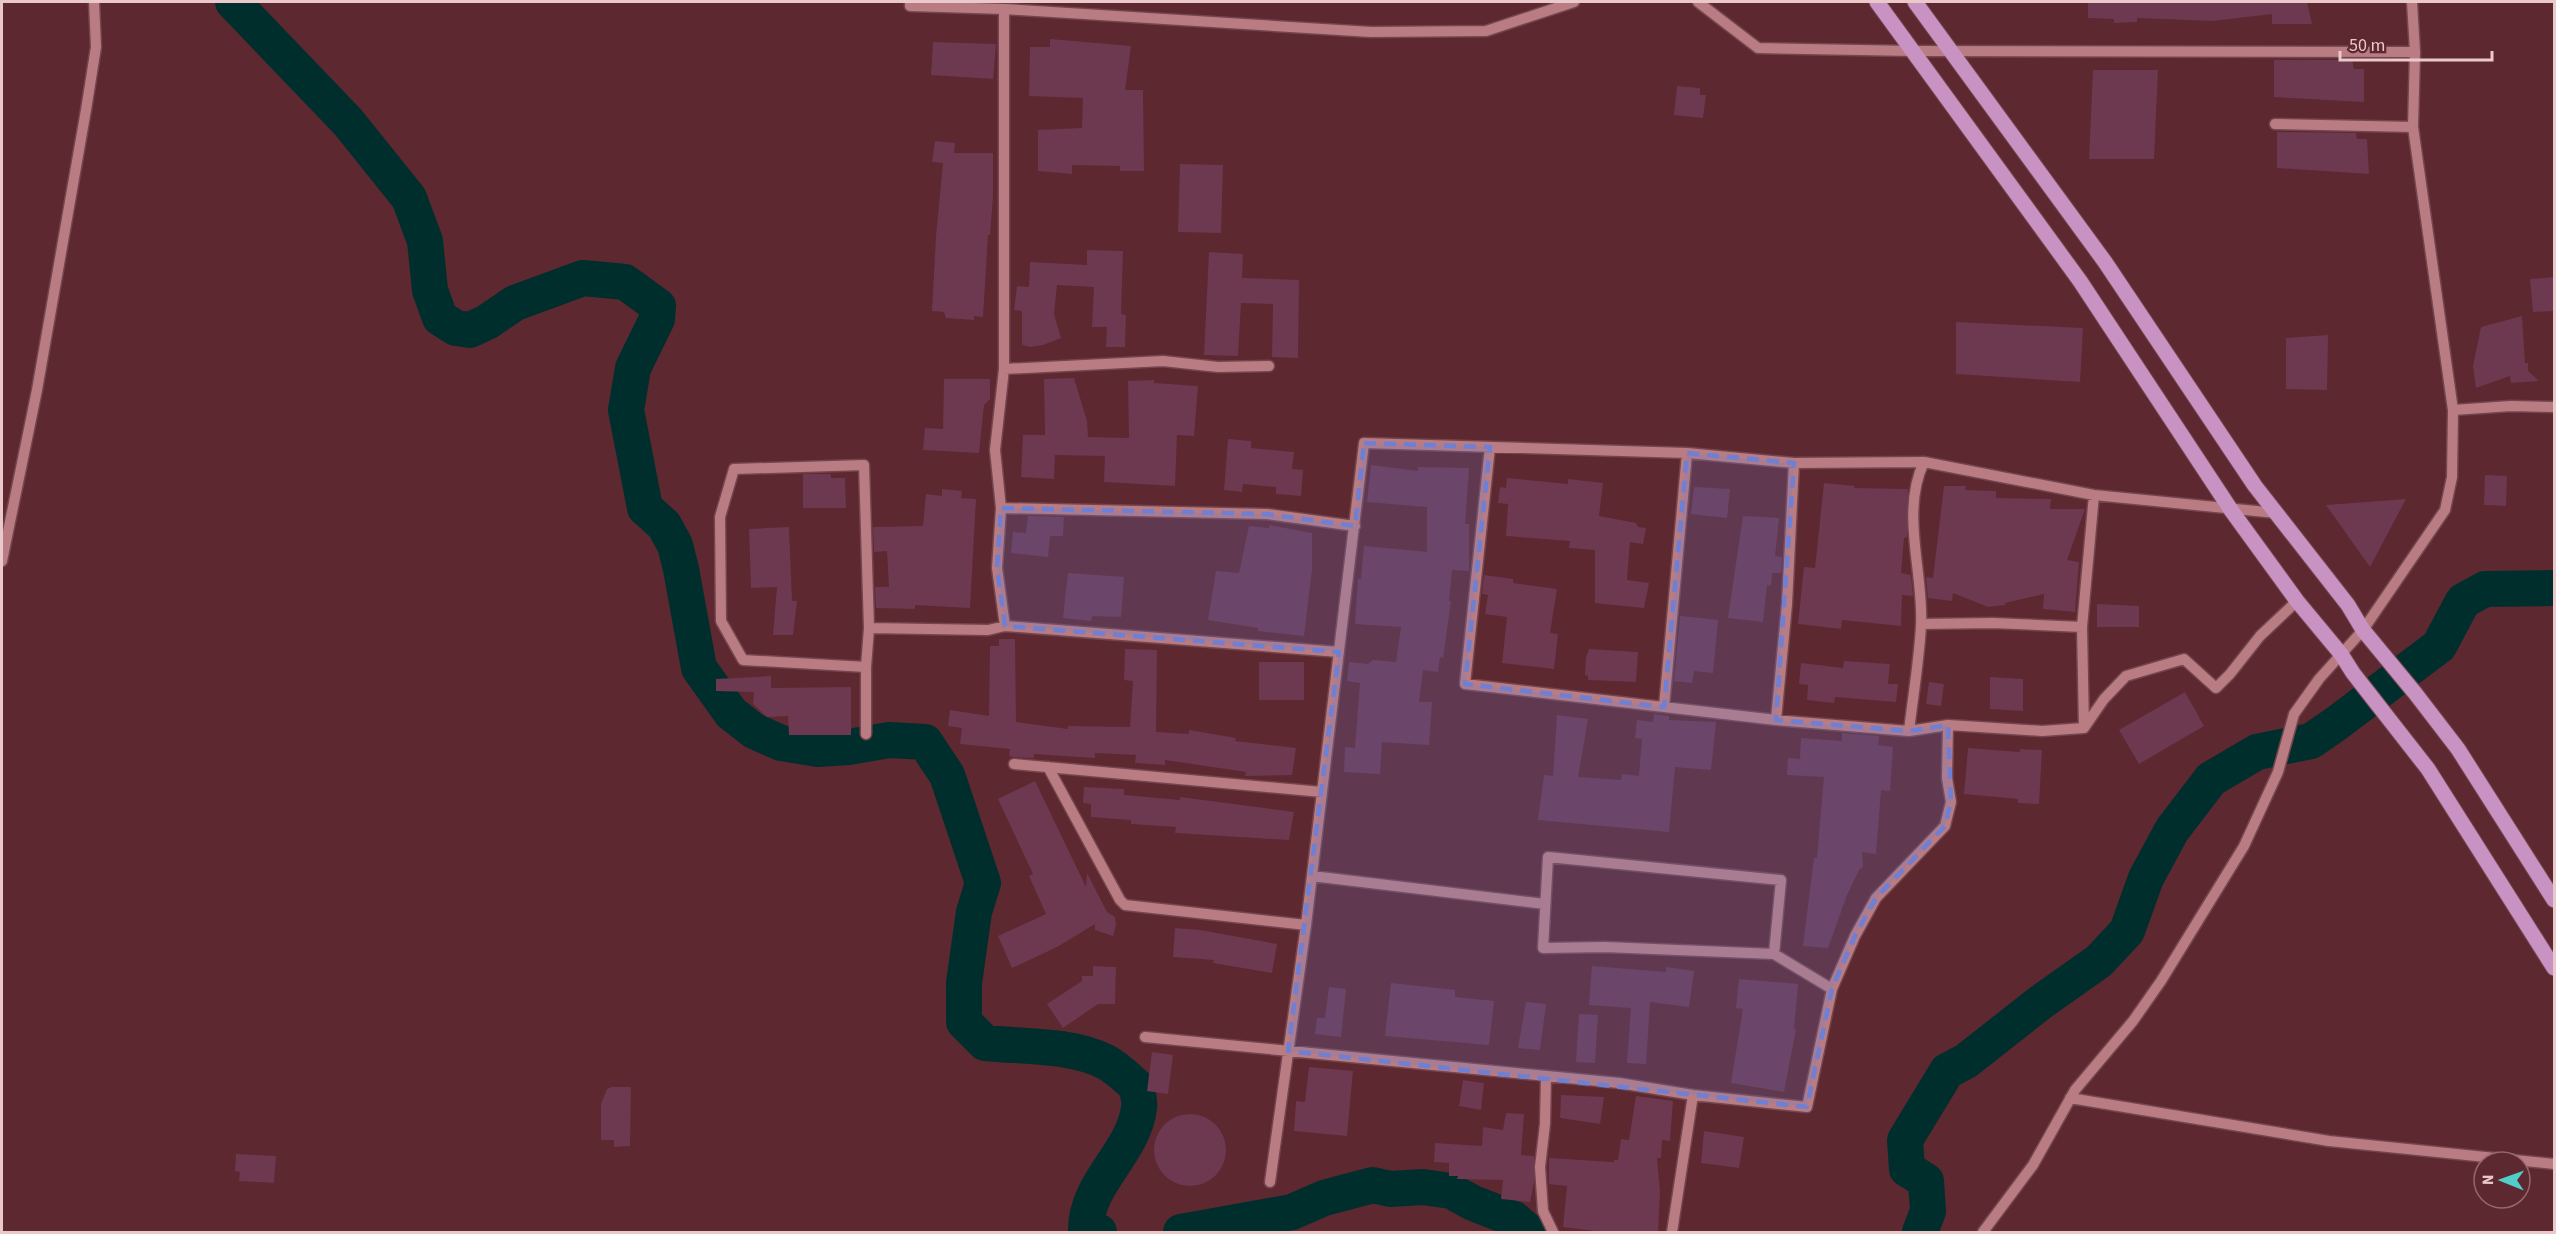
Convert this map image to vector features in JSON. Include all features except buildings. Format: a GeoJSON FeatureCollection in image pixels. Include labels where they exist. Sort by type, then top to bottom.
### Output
{"type":"FeatureCollection","features":[{"type":"Feature","properties":{"kind":"main road"},"geometry":{"type":"LineString","coordinates":[[1877,2],[2080,281],[2231,510],[2297,601],[2341,654],[2353,673],[2428,769],[2554,968]]}},
{"type":"Feature","properties":{"kind":"main road"},"geometry":{"type":"LineString","coordinates":[[1915,2],[2105,262],[2255,486],[2348,605],[2379,651],[2458,748],[2554,900]]}},
{"type":"Feature","properties":{"kind":"street"},"geometry":{"type":"LineString","coordinates":[[2,561],[37,390],[86,110],[96,46],[94,2]]}},
{"type":"Feature","properties":{"kind":"street"},"geometry":{"type":"LineString","coordinates":[[910,2],[910,6],[1004,9],[1371,32],[1486,31],[1574,2]]}},
{"type":"Feature","properties":{"kind":"street"},"geometry":{"type":"LineString","coordinates":[[1698,2],[1758,48],[1913,51],[2415,52]]}},
{"type":"Feature","properties":{"kind":"street"},"geometry":{"type":"LineString","coordinates":[[1983,1233],[2033,1165],[2075,1090],[2133,1021],[2161,981],[2244,846],[2278,772],[2294,714],[2319,679],[2363,630],[2445,510],[2452,477],[2453,410],[2413,127],[2415,52],[2412,2]]}},
{"type":"Feature","properties":{"kind":"street"},"geometry":{"type":"LineString","coordinates":[[1004,9],[1004,369],[995,450],[1001,508],[997,568],[1005,626]]}},
{"type":"Feature","properties":{"kind":"street"},"geometry":{"type":"LineString","coordinates":[[2275,124],[2413,127]]}},
{"type":"Feature","properties":{"kind":"street"},"geometry":{"type":"LineString","coordinates":[[1004,369],[1163,361],[1218,368],[1269,366]]}},
{"type":"Feature","properties":{"kind":"street"},"geometry":{"type":"LineString","coordinates":[[2453,410],[2511,406],[2554,407]]}},
{"type":"Feature","properties":{"kind":"street"},"geometry":{"type":"LineString","coordinates":[[1270,1182],[1306,925],[1364,443],[1687,453],[1794,463],[1924,462],[2094,495],[2276,513]]}},
{"type":"Feature","properties":{"kind":"street"},"geometry":{"type":"LineString","coordinates":[[1490,447],[1466,684],[1776,720],[1909,731],[1948,725],[2042,731],[2084,728]]}},
{"type":"Feature","properties":{"kind":"street"},"geometry":{"type":"LineString","coordinates":[[1664,706],[1687,453]]}},
{"type":"Feature","properties":{"kind":"street"},"geometry":{"type":"LineString","coordinates":[[1909,731],[1921,624],[1914,520],[1916,478],[1924,462]]}},
{"type":"Feature","properties":{"kind":"street"},"geometry":{"type":"LineString","coordinates":[[1776,720],[1787,604],[1794,463]]}},
{"type":"Feature","properties":{"kind":"street"},"geometry":{"type":"LineString","coordinates":[[866,667],[743,660],[721,621],[720,517],[734,469],[864,465],[869,628],[866,667],[866,734]]}},
{"type":"Feature","properties":{"kind":"street"},"geometry":{"type":"LineString","coordinates":[[2084,728],[2082,627],[2094,495]]}},
{"type":"Feature","properties":{"kind":"street"},"geometry":{"type":"LineString","coordinates":[[1001,508],[1267,514],[1355,526]]}},
{"type":"Feature","properties":{"kind":"street"},"geometry":{"type":"LineString","coordinates":[[2084,728],[2104,699],[2126,676],[2184,659],[2216,688],[2260,636],[2297,601]]}},
{"type":"Feature","properties":{"kind":"street"},"geometry":{"type":"LineString","coordinates":[[1921,624],[1993,623],[2082,627]]}},
{"type":"Feature","properties":{"kind":"street"},"geometry":{"type":"LineString","coordinates":[[869,628],[988,630],[1005,626],[1339,652]]}},
{"type":"Feature","properties":{"kind":"street"},"geometry":{"type":"LineString","coordinates":[[1145,1037],[1619,1083],[1693,1095],[1807,1107],[1832,989],[1855,936],[1876,898],[1945,826],[1951,802],[1947,778],[1948,725]]}},
{"type":"Feature","properties":{"kind":"street"},"geometry":{"type":"LineString","coordinates":[[1014,764],[1322,792]]}},
{"type":"Feature","properties":{"kind":"street"},"geometry":{"type":"LineString","coordinates":[[1048,767],[1120,900],[1125,905],[1306,925]]}},
{"type":"Feature","properties":{"kind":"street"},"geometry":{"type":"LineString","coordinates":[[1774,954],[1781,880],[1548,857],[1543,948],[1605,946],[1774,954],[1832,989]]}},
{"type":"Feature","properties":{"kind":"street"},"geometry":{"type":"LineString","coordinates":[[1312,876],[1545,904]]}},
{"type":"Feature","properties":{"kind":"street"},"geometry":{"type":"LineString","coordinates":[[1546,1076],[1545,1124],[1540,1167],[1544,1211],[1553,1233]]}},
{"type":"Feature","properties":{"kind":"street"},"geometry":{"type":"LineString","coordinates":[[1672,1233],[1693,1095]]}},
{"type":"Feature","properties":{"kind":"street"},"geometry":{"type":"LineString","coordinates":[[2070,1098],[2329,1141],[2554,1164]]}},
{"type":"Feature","properties":{"kind":"highlighted area"},"geometry":{"type":"Polygon","coordinates":[[[1364,443],[1490,447],[1465,684],[1664,707],[1687,453],[1794,463],[1776,720],[1909,731],[1948,725],[1951,802],[1945,826],[1876,898],[1855,936],[1832,989],[1807,1107],[1288,1051],[1339,652],[1005,626],[997,568],[1001,508],[1267,514],[1355,526],[1364,443]]]}},
{"type":"Feature","properties":{"kind":"waterway"},"geometry":{"type":"LineString","coordinates":[[233,2],[348,122],[409,198],[425,241],[430,290],[440,318],[456,328],[470,330],[487,322],[515,303],[583,278],[625,282],[658,306],[657,319],[633,368],[626,410],[645,508],[664,525],[675,545],[699,668],[731,713],[754,731],[781,743],[818,749],[849,747],[889,740],[925,742],[947,775],[983,883],[974,912],[964,983],[964,1022],[985,1043],[1047,1047],[1092,1056],[1110,1064],[1136,1086],[1139,1105],[1135,1124],[1120,1154],[1093,1197],[1088,1213],[1086,1230],[1099,1232]]}},
{"type":"Feature","properties":{"kind":"waterway"},"geometry":{"type":"LineString","coordinates":[[1920,1232],[1928,1211],[1926,1181],[1907,1169],[1905,1140],[1947,1071],[1966,1061],[2041,1002],[2099,961],[2127,931],[2146,878],[2172,830],[2211,779],[2257,752],[2311,741],[2337,723],[2439,646],[2463,601],[2485,589],[2554,588]]}},
{"type":"Feature","properties":{"kind":"waterway"},"geometry":{"type":"LineString","coordinates":[[1181,1232],[1292,1212],[1324,1198],[1373,1185],[1390,1189],[1423,1187],[1451,1191],[1473,1203],[1514,1219],[1529,1232]]}}]}
